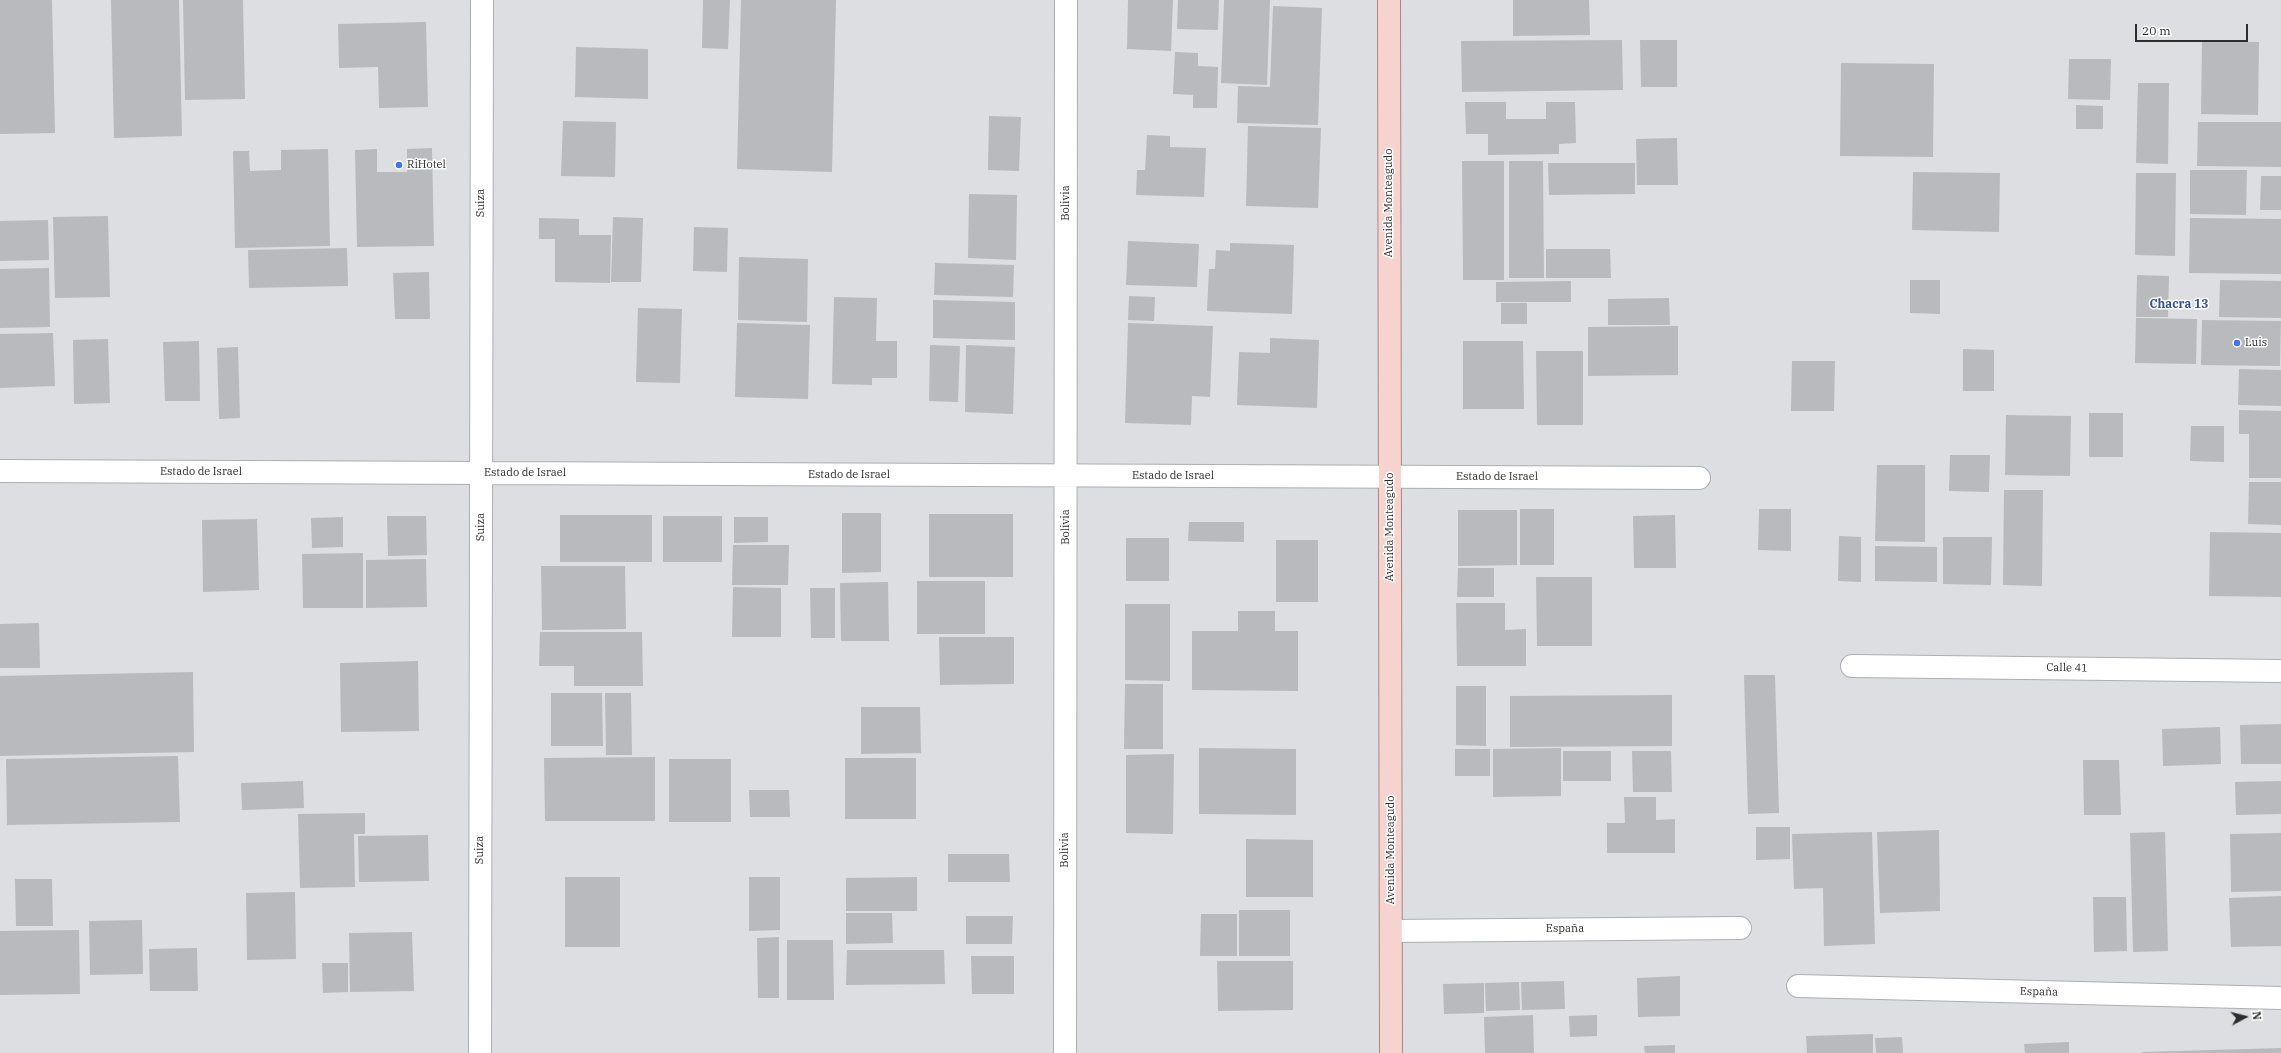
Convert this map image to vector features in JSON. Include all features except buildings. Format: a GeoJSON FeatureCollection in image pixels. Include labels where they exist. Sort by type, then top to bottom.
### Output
{"type":"FeatureCollection","features":[{"type":"Feature","properties":{"kind":"main road","name":"Avenida Monteagudo"},"geometry":{"type":"LineString","coordinates":[[1389,0],[1391,1053]]}},
{"type":"Feature","properties":{"kind":"street","name":"Suiza"},"geometry":{"type":"LineString","coordinates":[[480,1053],[482,0]]}},
{"type":"Feature","properties":{"kind":"street","name":"Bolivia"},"geometry":{"type":"LineString","coordinates":[[1065,1053],[1066,0]]}},
{"type":"Feature","properties":{"kind":"street","name":"Estado de Israel"},"geometry":{"type":"LineString","coordinates":[[0,471],[1699,478]]}},
{"type":"Feature","properties":{"kind":"street","name":"Calle 41"},"geometry":{"type":"LineString","coordinates":[[1852,666],[2281,670]]}},
{"type":"Feature","properties":{"kind":"street","name":"España"},"geometry":{"type":"LineString","coordinates":[[1391,931],[1740,928]]}},
{"type":"Feature","properties":{"kind":"street","name":"España"},"geometry":{"type":"LineString","coordinates":[[1798,986],[2281,998]]}},
{"type":"Feature","properties":{"kind":"place","name":"RiHotel"},"geometry":{"type":"Point","coordinates":[399,165]}},
{"type":"Feature","properties":{"kind":"place","name":"Luis"},"geometry":{"type":"Point","coordinates":[2237,343]}},
{"type":"Feature","properties":{"kind":"district","name":"Chacra 13"},"geometry":{"type":"Point","coordinates":[2179,305]}}]}
